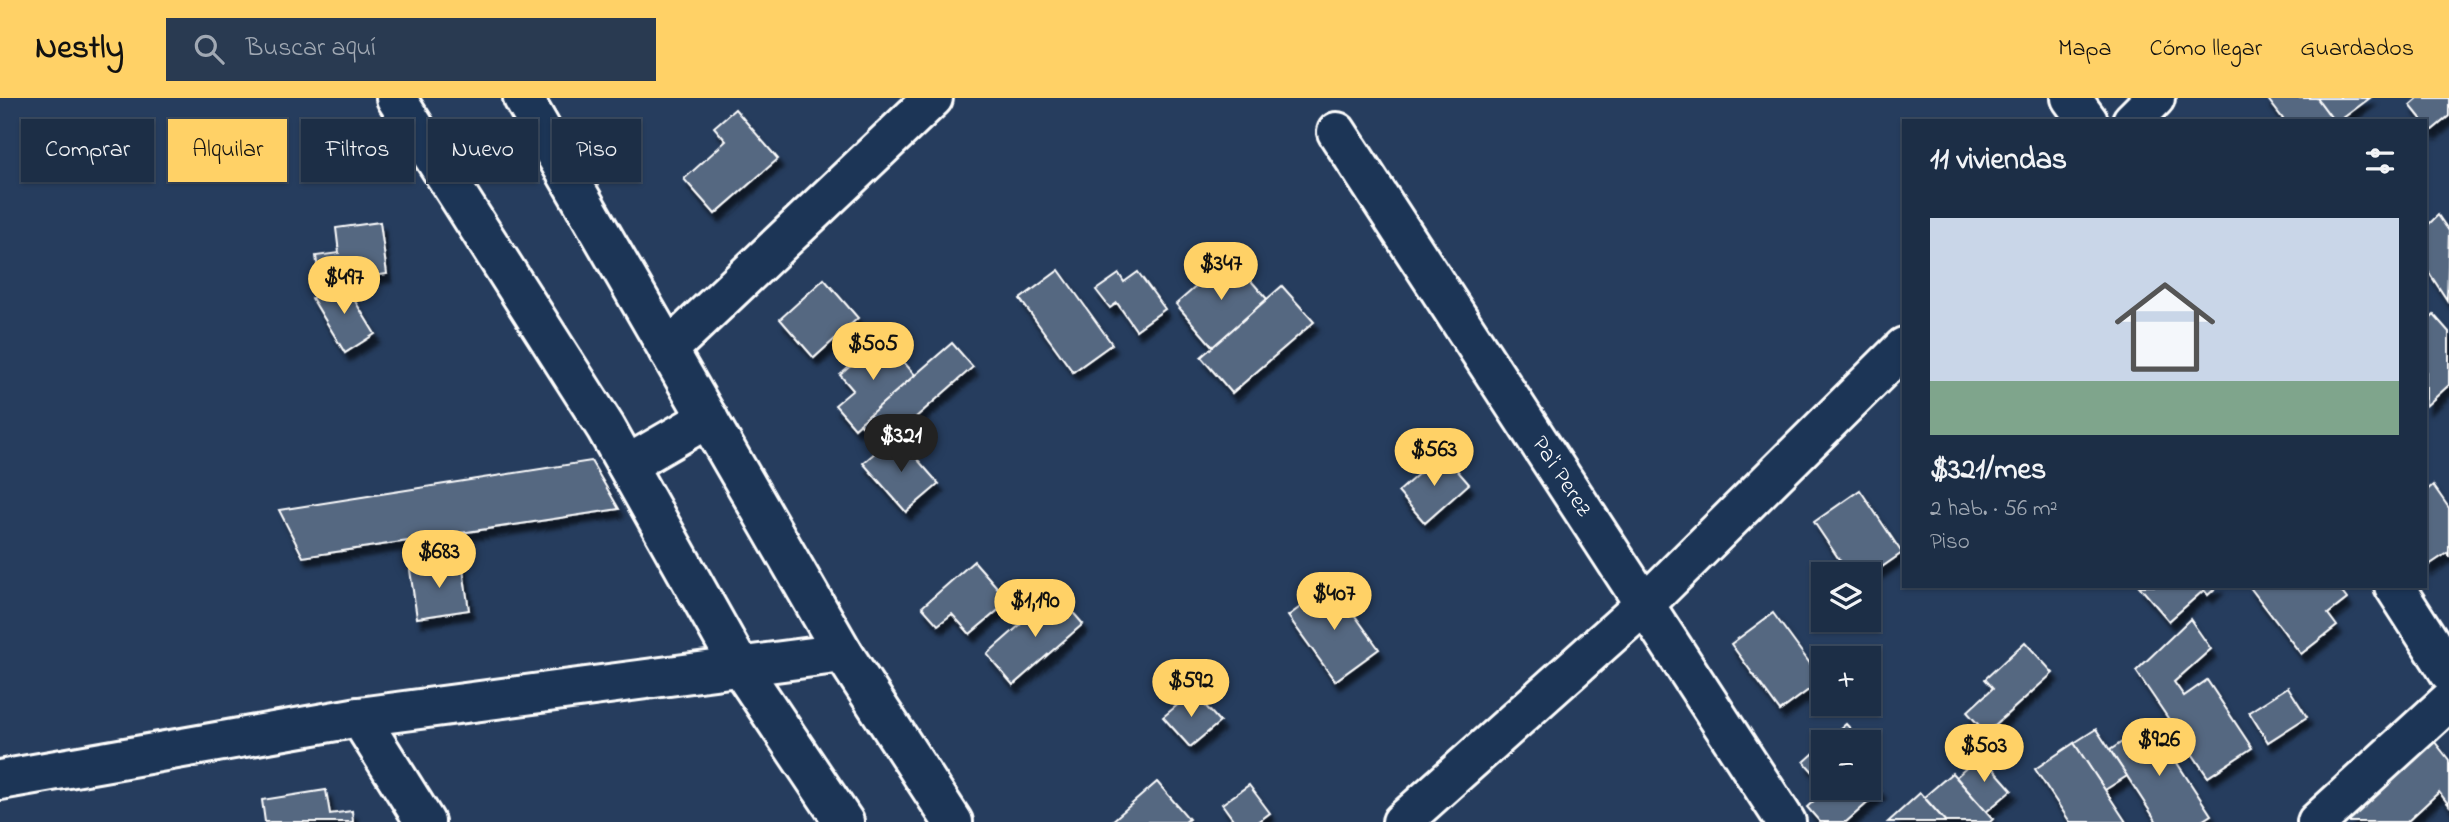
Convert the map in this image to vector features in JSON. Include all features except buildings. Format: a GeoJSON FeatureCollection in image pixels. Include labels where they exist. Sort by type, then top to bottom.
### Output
{"type":"FeatureCollection","features":[{"type":"Feature","properties":{"kind":"street"},"geometry":{"type":"LineString","coordinates":[[396,98],[627,465],[740,667],[844,822]]}},
{"type":"Feature","properties":{"kind":"street"},"geometry":{"type":"LineString","coordinates":[[523,98],[844,653],[953,822]]}},
{"type":"Feature","properties":{"kind":"street"},"geometry":{"type":"LineString","coordinates":[[668,350],[933,98]]}},
{"type":"Feature","properties":{"kind":"street"},"geometry":{"type":"LineString","coordinates":[[2071,98],[2087,119]]}},
{"type":"Feature","properties":{"kind":"street"},"geometry":{"type":"LineString","coordinates":[[2134,119],[2155,98]]}},
{"type":"Feature","properties":{"kind":"street","name":"Pa'i Perez"},"geometry":{"type":"LineString","coordinates":[[1337,132],[1786,822]]}},
{"type":"Feature","properties":{"kind":"street"},"geometry":{"type":"LineString","coordinates":[[1402,822],[1643,606],[1902,349]]}},
{"type":"Feature","properties":{"kind":"street"},"geometry":{"type":"LineString","coordinates":[[627,465],[708,418]]}},
{"type":"Feature","properties":{"kind":"street"},"geometry":{"type":"LineString","coordinates":[[2395,588],[2449,672]]}},
{"type":"Feature","properties":{"kind":"street"},"geometry":{"type":"LineString","coordinates":[[0,780],[359,717],[844,653]]}},
{"type":"Feature","properties":{"kind":"street"},"geometry":{"type":"LineString","coordinates":[[2317,822],[2449,701]]}},
{"type":"Feature","properties":{"kind":"street"},"geometry":{"type":"LineString","coordinates":[[359,717],[425,822]]}}]}
